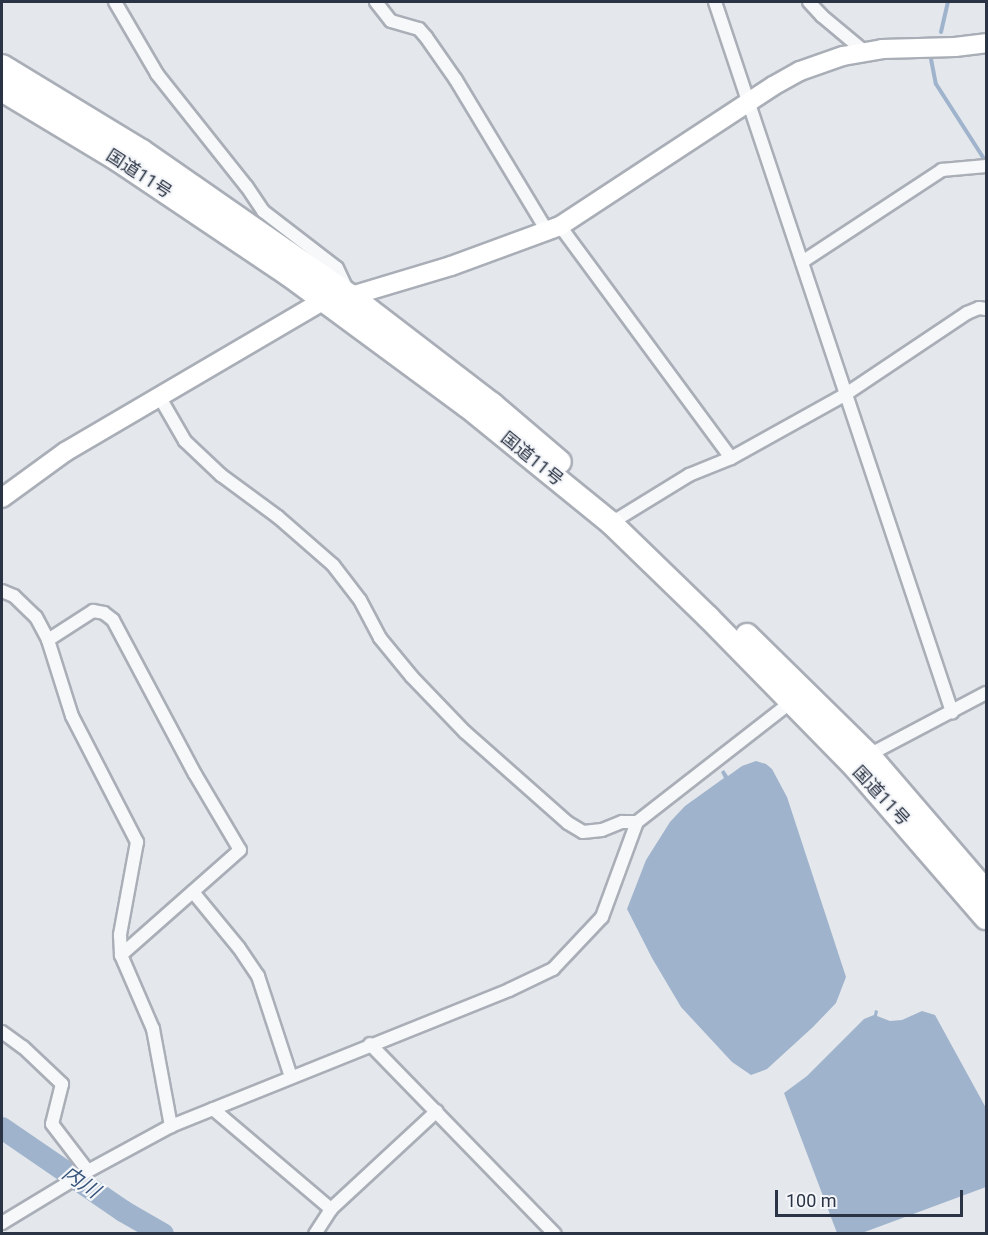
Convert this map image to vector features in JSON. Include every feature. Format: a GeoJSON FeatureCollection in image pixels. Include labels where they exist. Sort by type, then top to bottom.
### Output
{"type":"FeatureCollection","features":[{"type":"Feature","properties":{"kind":"highway","name":"国道11号"},"geometry":{"type":"LineString","coordinates":[[2,66],[142,152],[351,296],[492,404],[617,521],[862,761],[987,891]]}},
{"type":"Feature","properties":{"kind":"highway","name":"国道11号"},"geometry":{"type":"LineString","coordinates":[[2,90],[118,160],[236,237],[467,406],[617,521],[791,702],[862,761],[987,918]]}},
{"type":"Feature","properties":{"kind":"street"},"geometry":{"type":"LineString","coordinates":[[115,2],[157,74],[247,187],[263,211],[337,268],[351,296]]}},
{"type":"Feature","properties":{"kind":"street"},"geometry":{"type":"LineString","coordinates":[[376,2],[391,21],[419,29],[426,37],[554,229],[731,458]]}},
{"type":"Feature","properties":{"kind":"street"},"geometry":{"type":"LineString","coordinates":[[715,2],[952,712]]}},
{"type":"Feature","properties":{"kind":"street"},"geometry":{"type":"LineString","coordinates":[[809,2],[865,52]]}},
{"type":"Feature","properties":{"kind":"street"},"geometry":{"type":"LineString","coordinates":[[2,498],[64,452],[322,301],[351,296],[451,266],[554,229],[748,103],[800,72],[843,56],[865,52],[987,43]]}},
{"type":"Feature","properties":{"kind":"street"},"geometry":{"type":"LineString","coordinates":[[802,262],[942,170],[958,166],[986,166]]}},
{"type":"Feature","properties":{"kind":"street"},"geometry":{"type":"LineString","coordinates":[[617,521],[689,475],[731,458],[846,394],[967,314],[980,308],[987,309]]}},
{"type":"Feature","properties":{"kind":"street"},"geometry":{"type":"LineString","coordinates":[[159,396],[185,441],[221,475],[278,517],[333,565],[360,600],[380,638],[412,677],[465,732],[568,824],[583,831],[602,830],[622,822],[637,822]]}},
{"type":"Feature","properties":{"kind":"street"},"geometry":{"type":"LineString","coordinates":[[2,591],[14,596],[36,617],[48,640],[72,716],[137,842],[120,934],[121,955],[153,1029],[171,1126]]}},
{"type":"Feature","properties":{"kind":"street"},"geometry":{"type":"LineString","coordinates":[[48,640],[93,611],[104,613],[113,620],[195,774],[240,850],[121,955]]}},
{"type":"Feature","properties":{"kind":"street"},"geometry":{"type":"LineString","coordinates":[[862,761],[987,693]]}},
{"type":"Feature","properties":{"kind":"street"},"geometry":{"type":"LineString","coordinates":[[2,1223],[86,1172],[171,1126],[509,990],[553,969],[602,917],[637,822],[791,702]]}},
{"type":"Feature","properties":{"kind":"street"},"geometry":{"type":"LineString","coordinates":[[193,892],[239,948],[258,976],[291,1077]]}},
{"type":"Feature","properties":{"kind":"street"},"geometry":{"type":"LineString","coordinates":[[2,1032],[23,1047],[62,1084],[51,1124],[86,1172]]}},
{"type":"Feature","properties":{"kind":"street"},"geometry":{"type":"LineString","coordinates":[[370,1044],[555,1233]]}},
{"type":"Feature","properties":{"kind":"street"},"geometry":{"type":"LineString","coordinates":[[213,1109],[331,1209]]}},
{"type":"Feature","properties":{"kind":"street"},"geometry":{"type":"LineString","coordinates":[[315,1233],[331,1209],[436,1111]]}},
{"type":"Feature","properties":{"kind":"water"},"geometry":{"type":"Polygon","coordinates":[[[756,761],[772,769],[787,797],[846,977],[836,1003],[813,1027],[767,1069],[751,1075],[732,1062],[681,1007],[627,909],[646,860],[670,822],[685,806],[724,778],[721,772],[724,770],[728,776],[742,766],[756,761]]]}},
{"type":"Feature","properties":{"kind":"water"},"geometry":{"type":"Polygon","coordinates":[[[875,1010],[878,1011],[877,1016],[890,1021],[902,1020],[922,1011],[935,1015],[986,1108],[986,1187],[862,1233],[837,1233],[784,1093],[807,1076],[864,1019],[874,1015],[875,1010]]]}},
{"type":"Feature","properties":{"kind":"waterway"},"geometry":{"type":"LineString","coordinates":[[941,32],[948,2]]}},
{"type":"Feature","properties":{"kind":"waterway"},"geometry":{"type":"LineString","coordinates":[[931,59],[936,84],[986,162]]}},
{"type":"Feature","properties":{"kind":"waterway","name":"内川"},"geometry":{"type":"LineString","coordinates":[[2,1128],[123,1211],[163,1234]]}}]}
